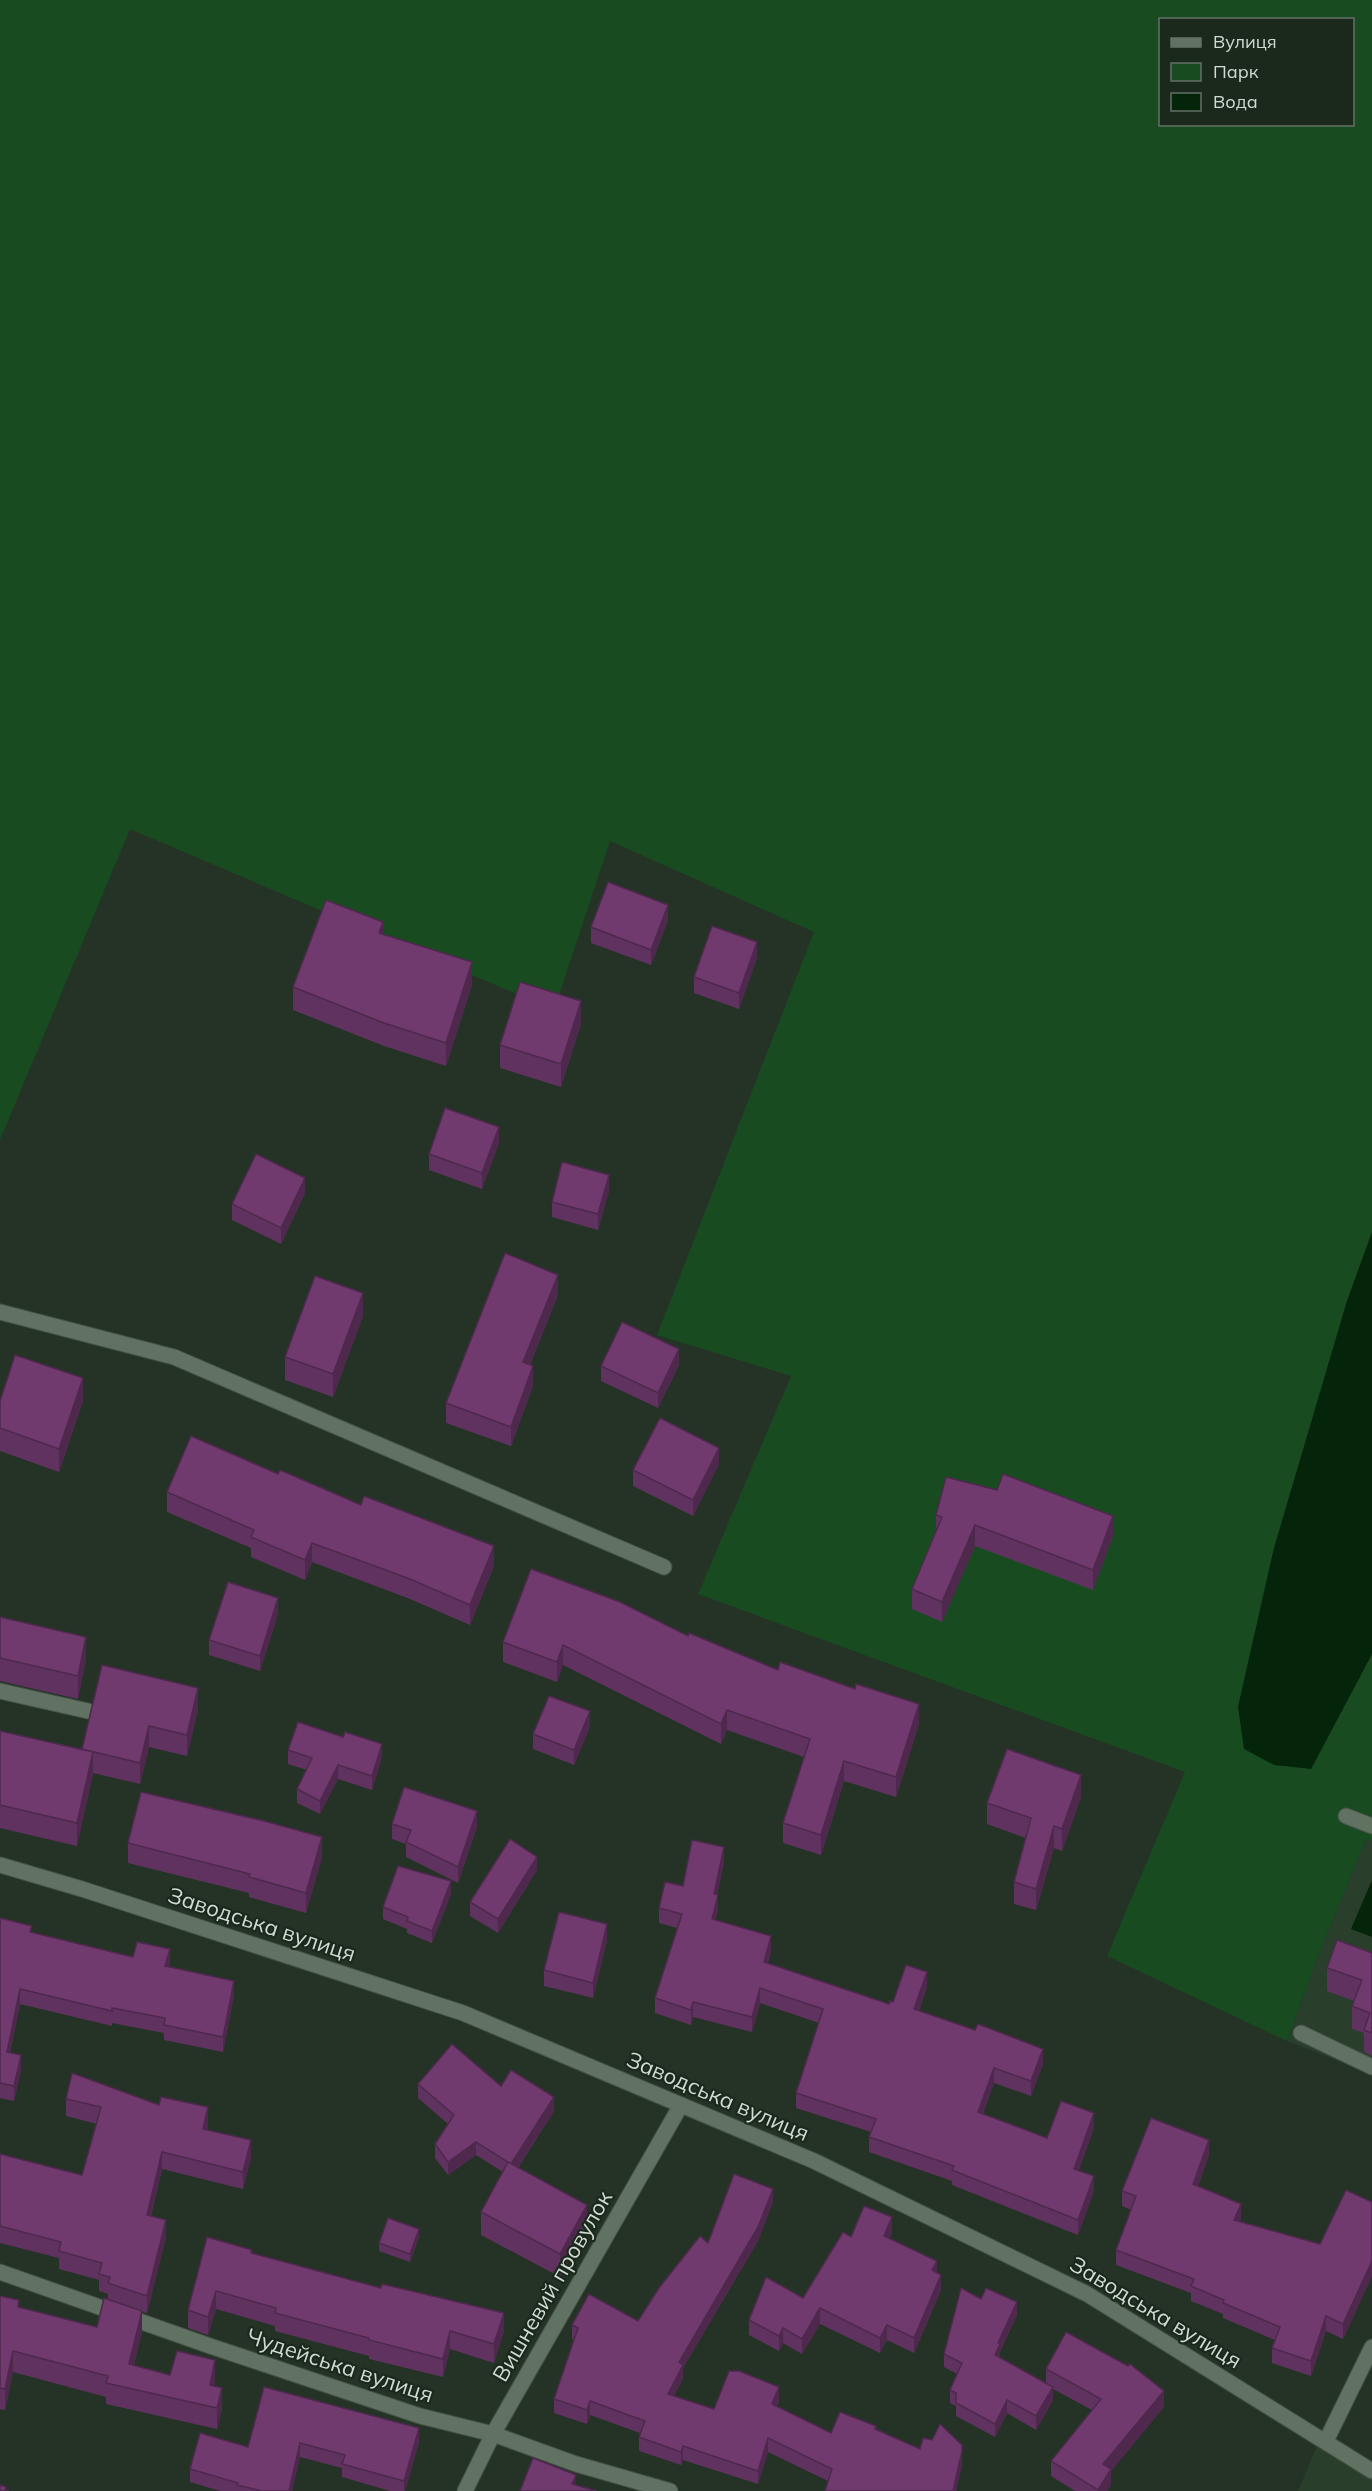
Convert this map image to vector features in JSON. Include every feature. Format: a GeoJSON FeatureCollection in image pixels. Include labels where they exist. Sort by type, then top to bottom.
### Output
{"type":"FeatureCollection","features":[{"type":"Feature","properties":{"kind":"main road"},"geometry":{"type":"LineString","coordinates":[[0,1312],[174,1357],[664,1567]]}},
{"type":"Feature","properties":{"kind":"main road"},"geometry":{"type":"LineString","coordinates":[[0,1691],[88,1711]]}},
{"type":"Feature","properties":{"kind":"main road"},"geometry":{"type":"LineString","coordinates":[[1346,1816],[1372,1826]]}},
{"type":"Feature","properties":{"kind":"main road","name":"Заводська вулиця"},"geometry":{"type":"LineString","coordinates":[[0,1865],[82,1889],[463,2013],[814,2161],[1087,2294],[1372,2471]]}},
{"type":"Feature","properties":{"kind":"main road"},"geometry":{"type":"LineString","coordinates":[[1301,2033],[1372,2067]]}},
{"type":"Feature","properties":{"kind":"main road","name":"Вишневий провулок"},"geometry":{"type":"LineString","coordinates":[[465,2491],[493,2434],[681,2105]]}},
{"type":"Feature","properties":{"kind":"main road","name":"Чудейська вулиця"},"geometry":{"type":"LineString","coordinates":[[0,2272],[210,2346],[409,2412],[493,2434],[576,2464],[670,2491]]}},
{"type":"Feature","properties":{"kind":"main road"},"geometry":{"type":"LineString","coordinates":[[1326,2441],[1372,2348]]}},
{"type":"Feature","properties":{"kind":"shaded area"},"geometry":{"type":"Polygon","coordinates":[[[1366,1839],[1372,1841],[1372,2074],[1287,2041],[1316,1961],[1366,1839]]]}},
{"type":"Feature","properties":{"kind":"shaded area"},"geometry":{"type":"Polygon","coordinates":[[[1318,2444],[1372,2476],[1372,2491],[1298,2491],[1318,2444]]]}},
{"type":"Feature","properties":{"kind":"green space"},"geometry":{"type":"Polygon","coordinates":[[[0,0],[1372,0],[1372,1232],[1347,1301],[1274,1548],[1238,1707],[1311,1769],[1372,1654],[1372,1841],[1366,1839],[1316,1961],[1287,2041],[1107,1956],[1185,1772],[698,1594],[791,1376],[657,1335],[814,932],[610,841],[554,1010],[130,829],[0,1140],[0,0]]]}},
{"type":"Feature","properties":{"kind":"water"},"geometry":{"type":"Polygon","coordinates":[[[1372,1232],[1372,1654],[1311,1769],[1274,1765],[1244,1749],[1238,1707],[1274,1548],[1347,1301],[1372,1232]]]}},
{"type":"Feature","properties":{"kind":"water"},"geometry":{"type":"Polygon","coordinates":[[[1372,1880],[1372,1937],[1351,1929],[1372,1880]]]}},
{"type":"Feature","properties":{"kind":"building"},"geometry":{"type":"Polygon","coordinates":[[[608,882],[668,905],[651,950],[591,927],[608,882]]]}},
{"type":"Feature","properties":{"kind":"building"},"geometry":{"type":"Polygon","coordinates":[[[326,900],[383,922],[379,933],[472,962],[446,1043],[384,1023],[293,987],[326,900]]]}},
{"type":"Feature","properties":{"kind":"building"},"geometry":{"type":"Polygon","coordinates":[[[712,926],[757,942],[739,993],[694,977],[712,926]]]}},
{"type":"Feature","properties":{"kind":"building"},"geometry":{"type":"Polygon","coordinates":[[[520,982],[581,1001],[561,1064],[500,1045],[520,982]]]}},
{"type":"Feature","properties":{"kind":"building"},"geometry":{"type":"Polygon","coordinates":[[[445,1108],[499,1127],[482,1173],[429,1154],[445,1108]]]}},
{"type":"Feature","properties":{"kind":"building"},"geometry":{"type":"Polygon","coordinates":[[[256,1154],[305,1178],[281,1228],[232,1204],[256,1154]]]}},
{"type":"Feature","properties":{"kind":"building"},"geometry":{"type":"Polygon","coordinates":[[[562,1162],[609,1175],[598,1214],[552,1202],[562,1162]]]}},
{"type":"Feature","properties":{"kind":"building"},"geometry":{"type":"Polygon","coordinates":[[[505,1253],[558,1275],[523,1362],[533,1366],[511,1427],[446,1403],[505,1253]]]}},
{"type":"Feature","properties":{"kind":"building"},"geometry":{"type":"Polygon","coordinates":[[[315,1276],[363,1293],[333,1374],[285,1357],[315,1276]]]}},
{"type":"Feature","properties":{"kind":"building"},"geometry":{"type":"Polygon","coordinates":[[[622,1322],[679,1349],[658,1393],[601,1366],[622,1322]]]}},
{"type":"Feature","properties":{"kind":"building"},"geometry":{"type":"Polygon","coordinates":[[[15,1355],[83,1378],[59,1449],[0,1428],[0,1401],[15,1355]]]}},
{"type":"Feature","properties":{"kind":"building"},"geometry":{"type":"Polygon","coordinates":[[[660,1418],[719,1448],[693,1500],[633,1470],[660,1418]]]}},
{"type":"Feature","properties":{"kind":"building"},"geometry":{"type":"Polygon","coordinates":[[[191,1436],[278,1474],[280,1470],[361,1505],[364,1496],[494,1546],[470,1605],[410,1579],[312,1543],[305,1560],[251,1537],[254,1530],[167,1492],[191,1436]]]}},
{"type":"Feature","properties":{"kind":"building"},"geometry":{"type":"Polygon","coordinates":[[[1003,1474],[1113,1516],[1093,1570],[975,1525],[942,1602],[912,1589],[942,1517],[936,1515],[946,1477],[997,1490],[1003,1474]]]}},
{"type":"Feature","properties":{"kind":"building"},"geometry":{"type":"Polygon","coordinates":[[[531,1569],[620,1602],[688,1636],[689,1633],[778,1670],[780,1662],[855,1689],[856,1684],[919,1704],[896,1777],[844,1761],[821,1835],[783,1823],[810,1739],[727,1710],[721,1724],[563,1645],[557,1662],[503,1642],[531,1569]]]}},
{"type":"Feature","properties":{"kind":"building"},"geometry":{"type":"Polygon","coordinates":[[[228,1582],[278,1598],[260,1656],[209,1640],[228,1582]]]}},
{"type":"Feature","properties":{"kind":"building"},"geometry":{"type":"Polygon","coordinates":[[[0,1617],[86,1637],[78,1676],[0,1658],[0,1617]]]}},
{"type":"Feature","properties":{"kind":"building"},"geometry":{"type":"Polygon","coordinates":[[[102,1665],[198,1688],[187,1735],[149,1726],[140,1763],[82,1749],[102,1665]]]}},
{"type":"Feature","properties":{"kind":"building"},"geometry":{"type":"Polygon","coordinates":[[[549,1696],[590,1711],[574,1750],[533,1734],[549,1696]]]}},
{"type":"Feature","properties":{"kind":"building"},"geometry":{"type":"Polygon","coordinates":[[[298,1722],[343,1737],[345,1732],[382,1744],[372,1776],[338,1765],[320,1801],[297,1789],[312,1758],[288,1750],[298,1722]]]}},
{"type":"Feature","properties":{"kind":"building"},"geometry":{"type":"Polygon","coordinates":[[[0,1731],[93,1752],[77,1823],[0,1805],[0,1731]]]}},
{"type":"Feature","properties":{"kind":"building"},"geometry":{"type":"Polygon","coordinates":[[[1007,1749],[1081,1775],[1062,1829],[1054,1826],[1036,1889],[1014,1882],[1031,1818],[987,1803],[1007,1749]]]}},
{"type":"Feature","properties":{"kind":"building"},"geometry":{"type":"Polygon","coordinates":[[[404,1787],[477,1811],[458,1867],[406,1842],[411,1830],[392,1824],[404,1787]]]}},
{"type":"Feature","properties":{"kind":"building"},"geometry":{"type":"Polygon","coordinates":[[[141,1792],[322,1837],[306,1893],[249,1877],[250,1874],[128,1843],[141,1792]]]}},
{"type":"Feature","properties":{"kind":"building"},"geometry":{"type":"Polygon","coordinates":[[[510,1839],[537,1857],[498,1919],[470,1902],[510,1839]]]}},
{"type":"Feature","properties":{"kind":"building"},"geometry":{"type":"Polygon","coordinates":[[[692,1840],[724,1847],[714,1894],[718,1895],[712,1919],[771,1936],[764,1962],[889,2004],[890,2001],[893,2002],[906,1965],[927,1972],[914,2009],[975,2030],[978,2024],[1043,2049],[1031,2081],[994,2068],[978,2112],[1047,2138],[1061,2101],[1094,2113],[1074,2169],[1094,2176],[1078,2220],[952,2170],[954,2166],[869,2137],[876,2119],[796,2093],[823,2009],[760,1988],[752,2017],[693,2002],[691,2010],[655,1998],[682,1914],[659,1908],[665,1882],[683,1886],[692,1840]]]}},
{"type":"Feature","properties":{"kind":"building"},"geometry":{"type":"Polygon","coordinates":[[[398,1866],[451,1881],[432,1931],[407,1921],[408,1917],[383,1907],[398,1866]]]}},
{"type":"Feature","properties":{"kind":"building"},"geometry":{"type":"Polygon","coordinates":[[[559,1912],[607,1924],[593,1983],[544,1970],[559,1912]]]}},
{"type":"Feature","properties":{"kind":"building"},"geometry":{"type":"Polygon","coordinates":[[[0,1918],[32,1926],[30,1932],[133,1957],[137,1942],[170,1949],[165,1966],[234,1981],[223,2037],[164,2025],[165,2018],[112,2008],[112,2011],[20,1989],[7,2052],[21,2055],[14,2086],[0,2083],[0,1918]]]}},
{"type":"Feature","properties":{"kind":"building"},"geometry":{"type":"Polygon","coordinates":[[[1337,1940],[1372,1953],[1372,2033],[1364,2030],[1370,2013],[1352,2006],[1362,1980],[1327,1968],[1337,1940]]]}},
{"type":"Feature","properties":{"kind":"building"},"geometry":{"type":"Polygon","coordinates":[[[452,2044],[501,2086],[511,2070],[554,2097],[511,2164],[476,2142],[448,2162],[435,2144],[454,2115],[418,2084],[452,2044]]]}},
{"type":"Feature","properties":{"kind":"building"},"geometry":{"type":"Polygon","coordinates":[[[72,2073],[159,2105],[161,2097],[208,2107],[203,2129],[251,2140],[243,2172],[162,2152],[147,2215],[166,2220],[147,2296],[108,2283],[110,2277],[99,2274],[102,2263],[59,2251],[61,2242],[0,2226],[0,2154],[82,2175],[101,2107],[66,2099],[72,2073]]]}},
{"type":"Feature","properties":{"kind":"building"},"geometry":{"type":"Polygon","coordinates":[[[1151,2118],[1209,2140],[1193,2184],[1241,2204],[1234,2220],[1320,2244],[1346,2190],[1372,2202],[1372,2261],[1343,2324],[1326,2316],[1311,2361],[1272,2348],[1280,2327],[1223,2303],[1224,2300],[1191,2286],[1194,2279],[1116,2250],[1136,2196],[1122,2191],[1151,2118]]]}},
{"type":"Feature","properties":{"kind":"building"},"geometry":{"type":"Polygon","coordinates":[[[508,2162],[587,2205],[560,2254],[481,2212],[508,2162]]]}},
{"type":"Feature","properties":{"kind":"building"},"geometry":{"type":"Polygon","coordinates":[[[734,2174],[773,2189],[758,2227],[679,2362],[683,2365],[668,2394],[714,2409],[729,2371],[739,2371],[779,2387],[772,2404],[831,2433],[840,2412],[876,2426],[875,2429],[920,2449],[923,2438],[932,2440],[940,2424],[962,2445],[953,2491],[825,2491],[832,2469],[768,2438],[758,2471],[683,2446],[681,2452],[639,2437],[645,2421],[590,2401],[587,2410],[554,2399],[578,2328],[572,2325],[589,2294],[638,2321],[659,2288],[700,2236],[708,2243],[734,2174]]]}},
{"type":"Feature","properties":{"kind":"building"},"geometry":{"type":"Polygon","coordinates":[[[864,2206],[892,2217],[884,2236],[937,2261],[932,2270],[941,2275],[914,2338],[887,2325],[880,2338],[820,2308],[802,2339],[783,2328],[779,2336],[749,2320],[766,2277],[803,2298],[843,2232],[851,2237],[864,2206]]]}},
{"type":"Feature","properties":{"kind":"building"},"geometry":{"type":"Polygon","coordinates":[[[388,2218],[419,2229],[410,2254],[379,2243],[388,2218]]]}},
{"type":"Feature","properties":{"kind":"building"},"geometry":{"type":"Polygon","coordinates":[[[207,2237],[252,2250],[251,2253],[381,2288],[382,2284],[504,2313],[494,2344],[450,2331],[443,2359],[275,2313],[276,2308],[216,2291],[208,2317],[188,2310],[207,2237]]]}},
{"type":"Feature","properties":{"kind":"building"},"geometry":{"type":"Polygon","coordinates":[[[961,2288],[981,2299],[986,2288],[1017,2302],[998,2343],[1000,2344],[995,2355],[1053,2387],[1036,2416],[1007,2400],[995,2424],[956,2403],[956,2393],[950,2390],[962,2363],[944,2354],[961,2288]]]}},
{"type":"Feature","properties":{"kind":"building"},"geometry":{"type":"Polygon","coordinates":[[[0,2296],[19,2300],[18,2307],[97,2327],[104,2298],[142,2311],[129,2364],[170,2375],[177,2351],[215,2360],[210,2385],[222,2388],[217,2408],[106,2383],[108,2376],[13,2351],[5,2389],[0,2388],[0,2296]]]}},
{"type":"Feature","properties":{"kind":"building"},"geometry":{"type":"Polygon","coordinates":[[[1066,2332],[1128,2366],[1130,2364],[1164,2391],[1103,2464],[1111,2469],[1098,2490],[1051,2461],[1101,2399],[1046,2369],[1066,2332]]]}},
{"type":"Feature","properties":{"kind":"building"},"geometry":{"type":"Polygon","coordinates":[[[264,2387],[419,2428],[404,2481],[342,2464],[345,2455],[300,2443],[289,2491],[262,2491],[190,2469],[200,2433],[248,2447],[264,2387]]]}},
{"type":"Feature","properties":{"kind":"building"},"geometry":{"type":"Polygon","coordinates":[[[533,2458],[576,2475],[572,2484],[597,2491],[520,2491],[533,2458]]]}},
{"type":"Feature","properties":{"kind":"building"},"geometry":{"type":"Polygon","coordinates":[[[0,2485],[6,2487],[5,2490],[9,2491],[0,2491],[0,2485]]]}}]}
